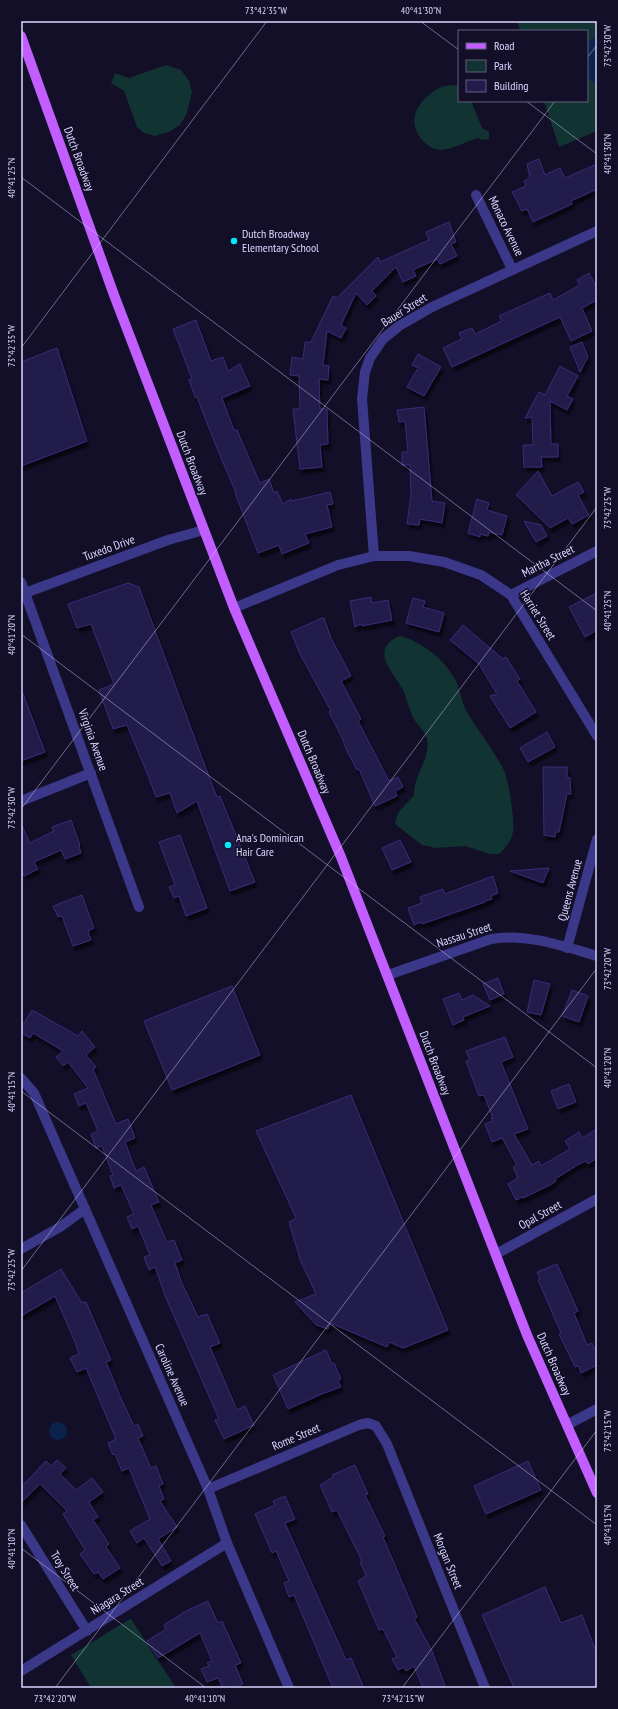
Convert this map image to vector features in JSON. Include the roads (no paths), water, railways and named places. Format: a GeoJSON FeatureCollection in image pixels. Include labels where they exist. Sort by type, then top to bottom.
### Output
{"type":"FeatureCollection","features":[{"type":"Feature","properties":{"kind":"main road","name":"Dutch Broadway"},"geometry":{"type":"LineString","coordinates":[[21,36],[114,295],[234,608],[341,857],[527,1335],[597,1493]]}},
{"type":"Feature","properties":{"kind":"street","name":"Monaco Avenue"},"geometry":{"type":"LineString","coordinates":[[476,195],[512,269]]}},
{"type":"Feature","properties":{"kind":"street","name":"Bauer Street"},"geometry":{"type":"LineString","coordinates":[[374,556],[362,399],[365,372],[370,358],[383,339],[399,326],[432,307],[597,231]]}},
{"type":"Feature","properties":{"kind":"street","name":"Tuxedo Drive"},"geometry":{"type":"LineString","coordinates":[[25,593],[168,540],[204,530]]}},
{"type":"Feature","properties":{"kind":"street","name":"Martha Street"},"geometry":{"type":"LineString","coordinates":[[511,595],[597,551]]}},
{"type":"Feature","properties":{"kind":"street","name":"Harriet Street"},"geometry":{"type":"LineString","coordinates":[[234,608],[338,565],[374,556],[409,556],[444,562],[481,575],[511,595],[597,736]]}},
{"type":"Feature","properties":{"kind":"street","name":"Virginia Avenue"},"geometry":{"type":"LineString","coordinates":[[21,582],[140,907]]}},
{"type":"Feature","properties":{"kind":"street"},"geometry":{"type":"LineString","coordinates":[[21,801],[91,773]]}},
{"type":"Feature","properties":{"kind":"street","name":"Queens Avenue"},"geometry":{"type":"LineString","coordinates":[[568,948],[597,839]]}},
{"type":"Feature","properties":{"kind":"street","name":"Nassau Street"},"geometry":{"type":"LineString","coordinates":[[388,975],[491,939],[504,936],[530,938],[597,956]]}},
{"type":"Feature","properties":{"kind":"street","name":"Caroline Avenue"},"geometry":{"type":"LineString","coordinates":[[21,1078],[34,1093],[208,1488],[227,1543],[289,1688]]}},
{"type":"Feature","properties":{"kind":"street","name":"Opal Street"},"geometry":{"type":"LineString","coordinates":[[496,1254],[597,1199]]}},
{"type":"Feature","properties":{"kind":"street"},"geometry":{"type":"LineString","coordinates":[[21,1249],[60,1227],[85,1209]]}},
{"type":"Feature","properties":{"kind":"street"},"geometry":{"type":"LineString","coordinates":[[567,1425],[597,1408]]}},
{"type":"Feature","properties":{"kind":"street","name":"Rome Street"},"geometry":{"type":"LineString","coordinates":[[208,1488],[359,1425],[368,1423],[376,1426],[387,1444]]}},
{"type":"Feature","properties":{"kind":"street","name":"Morgan Street"},"geometry":{"type":"LineString","coordinates":[[387,1444],[485,1688]]}},
{"type":"Feature","properties":{"kind":"street","name":"Troy Street"},"geometry":{"type":"LineString","coordinates":[[21,1525],[87,1631]]}},
{"type":"Feature","properties":{"kind":"street","name":"Niagara Street"},"geometry":{"type":"LineString","coordinates":[[21,1671],[227,1543]]}},
{"type":"Feature","properties":{"kind":"water"},"geometry":{"type":"Polygon","coordinates":[[[597,38],[597,85],[588,78],[588,40],[597,38]]]}},
{"type":"Feature","properties":{"kind":"water"},"geometry":{"type":"Polygon","coordinates":[[[58,1422],[64,1425],[67,1431],[64,1437],[58,1440],[52,1437],[49,1431],[52,1425],[58,1422]]]}},
{"type":"Feature","properties":{"kind":"place","name":"Dutch Broadway Elementary School"},"geometry":{"type":"Point","coordinates":[234,241]}},
{"type":"Feature","properties":{"kind":"place","name":"Ana's Dominican Hair Care"},"geometry":{"type":"Point","coordinates":[228,845]}}]}
